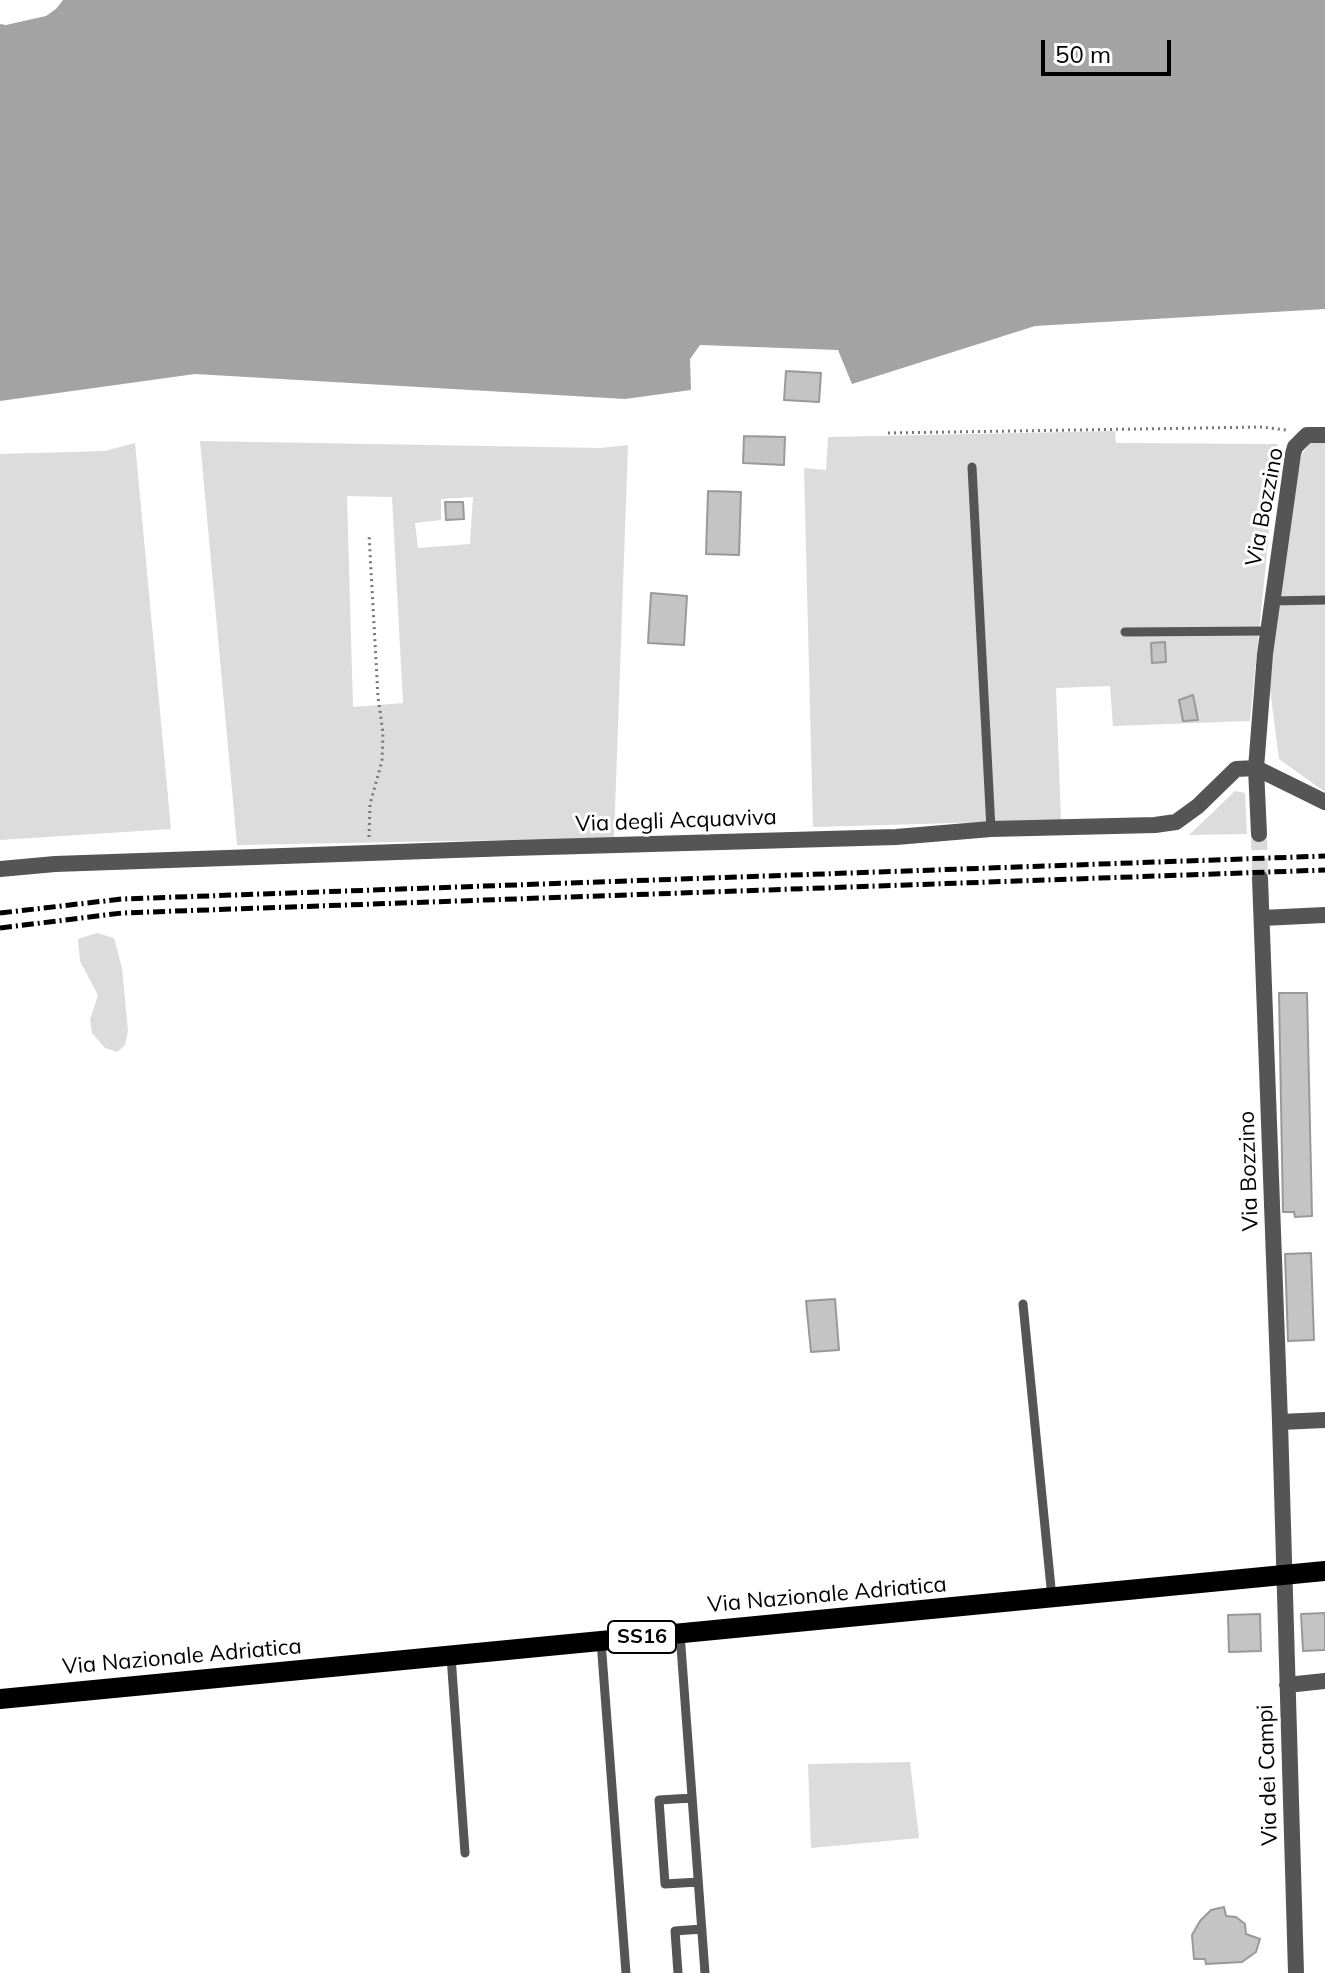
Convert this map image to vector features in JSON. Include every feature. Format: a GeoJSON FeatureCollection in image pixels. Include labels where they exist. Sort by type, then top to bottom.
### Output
{"type":"FeatureCollection","features":[{"type":"Feature","properties":{"kind":"main road","name":"Via Nazionale Adriatica"},"geometry":{"type":"LineString","coordinates":[[0,1699],[1325,1571]]}},
{"type":"Feature","properties":{"kind":"street","name":"Via Bozzino"},"geometry":{"type":"LineString","coordinates":[[1259,834],[1256,768],[1267,631],[1293,454],[1312,436]]}},
{"type":"Feature","properties":{"kind":"street","name":"Via degli Acquaviva"},"geometry":{"type":"LineString","coordinates":[[0,869],[55,864],[896,837],[991,829],[1155,825],[1176,822],[1198,806],[1236,769],[1256,768]]}},
{"type":"Feature","properties":{"kind":"street"},"geometry":{"type":"LineString","coordinates":[[1256,768],[1325,802]]}},
{"type":"Feature","properties":{"kind":"street","name":"Via Bozzino"},"geometry":{"type":"LineString","coordinates":[[1260,878],[1284,1575]]}},
{"type":"Feature","properties":{"kind":"street"},"geometry":{"type":"LineString","coordinates":[[1262,918],[1325,915]]}},
{"type":"Feature","properties":{"kind":"street"},"geometry":{"type":"LineString","coordinates":[[1280,1422],[1325,1420]]}},
{"type":"Feature","properties":{"kind":"street","name":"Via dei Campi"},"geometry":{"type":"LineString","coordinates":[[1284,1575],[1296,1973]]}},
{"type":"Feature","properties":{"kind":"street"},"geometry":{"type":"LineString","coordinates":[[1287,1685],[1325,1681]]}},
{"type":"Feature","properties":{"kind":"lane"},"geometry":{"type":"LineString","coordinates":[[972,467],[991,829]]}},
{"type":"Feature","properties":{"kind":"lane"},"geometry":{"type":"LineString","coordinates":[[1271,601],[1325,600]]}},
{"type":"Feature","properties":{"kind":"lane"},"geometry":{"type":"LineString","coordinates":[[1125,632],[1267,631]]}},
{"type":"Feature","properties":{"kind":"lane"},"geometry":{"type":"LineString","coordinates":[[1023,1304],[1052,1598]]}},
{"type":"Feature","properties":{"kind":"lane"},"geometry":{"type":"LineString","coordinates":[[680,1633],[705,1973]]}},
{"type":"Feature","properties":{"kind":"lane"},"geometry":{"type":"LineString","coordinates":[[601,1641],[626,1973]]}},
{"type":"Feature","properties":{"kind":"lane"},"geometry":{"type":"LineString","coordinates":[[451,1656],[465,1853]]}},
{"type":"Feature","properties":{"kind":"lane"},"geometry":{"type":"LineString","coordinates":[[692,1798],[659,1800],[665,1884],[698,1882]]}},
{"type":"Feature","properties":{"kind":"lane"},"geometry":{"type":"LineString","coordinates":[[678,1973],[675,1931],[702,1929]]}},
{"type":"Feature","properties":{"kind":"path"},"geometry":{"type":"LineString","coordinates":[[888,433],[1262,427],[1312,436]]}},
{"type":"Feature","properties":{"kind":"path"},"geometry":{"type":"LineString","coordinates":[[369,534],[378,697],[383,733],[382,761],[370,804],[369,853]]}},
{"type":"Feature","properties":{"kind":"shaded area"},"geometry":{"type":"Polygon","coordinates":[[[0,0],[1325,0],[1325,309],[1035,326],[852,384],[838,350],[700,345],[690,359],[691,390],[625,399],[195,374],[0,401],[0,0]]]}},
{"type":"Feature","properties":{"kind":"shaded area"},"geometry":{"type":"Polygon","coordinates":[[[1115,431],[1116,443],[1278,444],[1250,721],[1113,726],[1110,686],[1056,688],[1061,820],[813,827],[804,468],[826,470],[828,437],[1115,431]]]}},
{"type":"Feature","properties":{"kind":"shaded area"},"geometry":{"type":"Polygon","coordinates":[[[200,441],[600,448],[628,445],[614,838],[237,845],[200,441]],[[347,496],[353,707],[403,703],[392,497],[347,496]],[[473,497],[441,499],[441,520],[415,523],[418,548],[470,544],[473,497]]]}},
{"type":"Feature","properties":{"kind":"shaded area"},"geometry":{"type":"Polygon","coordinates":[[[1311,441],[1325,442],[1325,792],[1279,759],[1269,682],[1277,581],[1301,456],[1311,441]]]}},
{"type":"Feature","properties":{"kind":"shaded area"},"geometry":{"type":"Polygon","coordinates":[[[135,443],[171,829],[0,840],[0,454],[105,451],[135,443]]]}},
{"type":"Feature","properties":{"kind":"shaded area"},"geometry":{"type":"Polygon","coordinates":[[[1235,791],[1245,793],[1247,834],[1189,835],[1235,791]]]}},
{"type":"Feature","properties":{"kind":"shaded area"},"geometry":{"type":"Polygon","coordinates":[[[97,933],[114,938],[122,968],[128,1031],[125,1045],[117,1052],[105,1048],[92,1033],[90,1020],[98,995],[80,961],[78,939],[97,933]]]}},
{"type":"Feature","properties":{"kind":"shaded area"},"geometry":{"type":"Polygon","coordinates":[[[910,1762],[919,1838],[811,1848],[808,1764],[910,1762]]]}},
{"type":"Feature","properties":{"kind":"pier"},"geometry":{"type":"Polygon","coordinates":[[[0,0],[63,0],[46,16],[6,25],[0,24],[0,0]]]}},
{"type":"Feature","properties":{"kind":"building"},"geometry":{"type":"Polygon","coordinates":[[[786,371],[821,373],[819,402],[784,400],[786,371]]]}},
{"type":"Feature","properties":{"kind":"building"},"geometry":{"type":"Polygon","coordinates":[[[744,436],[785,437],[784,465],[743,463],[744,436]]]}},
{"type":"Feature","properties":{"kind":"building"},"geometry":{"type":"Polygon","coordinates":[[[708,491],[741,492],[739,555],[706,554],[708,491]]]}},
{"type":"Feature","properties":{"kind":"building"},"geometry":{"type":"Polygon","coordinates":[[[445,502],[463,502],[464,519],[446,520],[445,502]]]}},
{"type":"Feature","properties":{"kind":"building"},"geometry":{"type":"Polygon","coordinates":[[[651,593],[687,596],[684,645],[648,643],[651,593]]]}},
{"type":"Feature","properties":{"kind":"building"},"geometry":{"type":"Polygon","coordinates":[[[1165,642],[1166,662],[1152,663],[1151,643],[1165,642]]]}},
{"type":"Feature","properties":{"kind":"building"},"geometry":{"type":"Polygon","coordinates":[[[1193,695],[1198,720],[1183,721],[1179,700],[1193,695]]]}},
{"type":"Feature","properties":{"kind":"building"},"geometry":{"type":"Polygon","coordinates":[[[1279,993],[1307,993],[1312,1216],[1295,1217],[1294,1212],[1283,1212],[1279,993]]]}},
{"type":"Feature","properties":{"kind":"building"},"geometry":{"type":"Polygon","coordinates":[[[1311,1253],[1314,1340],[1288,1341],[1285,1254],[1311,1253]]]}},
{"type":"Feature","properties":{"kind":"building"},"geometry":{"type":"Polygon","coordinates":[[[835,1299],[839,1350],[811,1352],[806,1301],[835,1299]]]}},
{"type":"Feature","properties":{"kind":"building"},"geometry":{"type":"Polygon","coordinates":[[[1325,1613],[1325,1650],[1303,1651],[1301,1614],[1325,1613]]]}},
{"type":"Feature","properties":{"kind":"building"},"geometry":{"type":"Polygon","coordinates":[[[1260,1614],[1261,1651],[1229,1652],[1228,1615],[1260,1614]]]}},
{"type":"Feature","properties":{"kind":"building"},"geometry":{"type":"Polygon","coordinates":[[[1224,1907],[1226,1916],[1236,1917],[1245,1924],[1246,1934],[1260,1939],[1256,1952],[1242,1962],[1206,1964],[1205,1959],[1194,1959],[1192,1935],[1200,1921],[1211,1910],[1224,1907]]]}},
{"type":"Feature","properties":{"kind":"tunnel"},"geometry":{"type":"LineString","coordinates":[[1259,834],[1260,878]]}},
{"type":"Feature","properties":{"kind":"railway"},"geometry":{"type":"LineString","coordinates":[[0,913],[122,899],[1325,856]]}},
{"type":"Feature","properties":{"kind":"railway"},"geometry":{"type":"LineString","coordinates":[[0,928],[122,913],[1325,870]]}}]}
